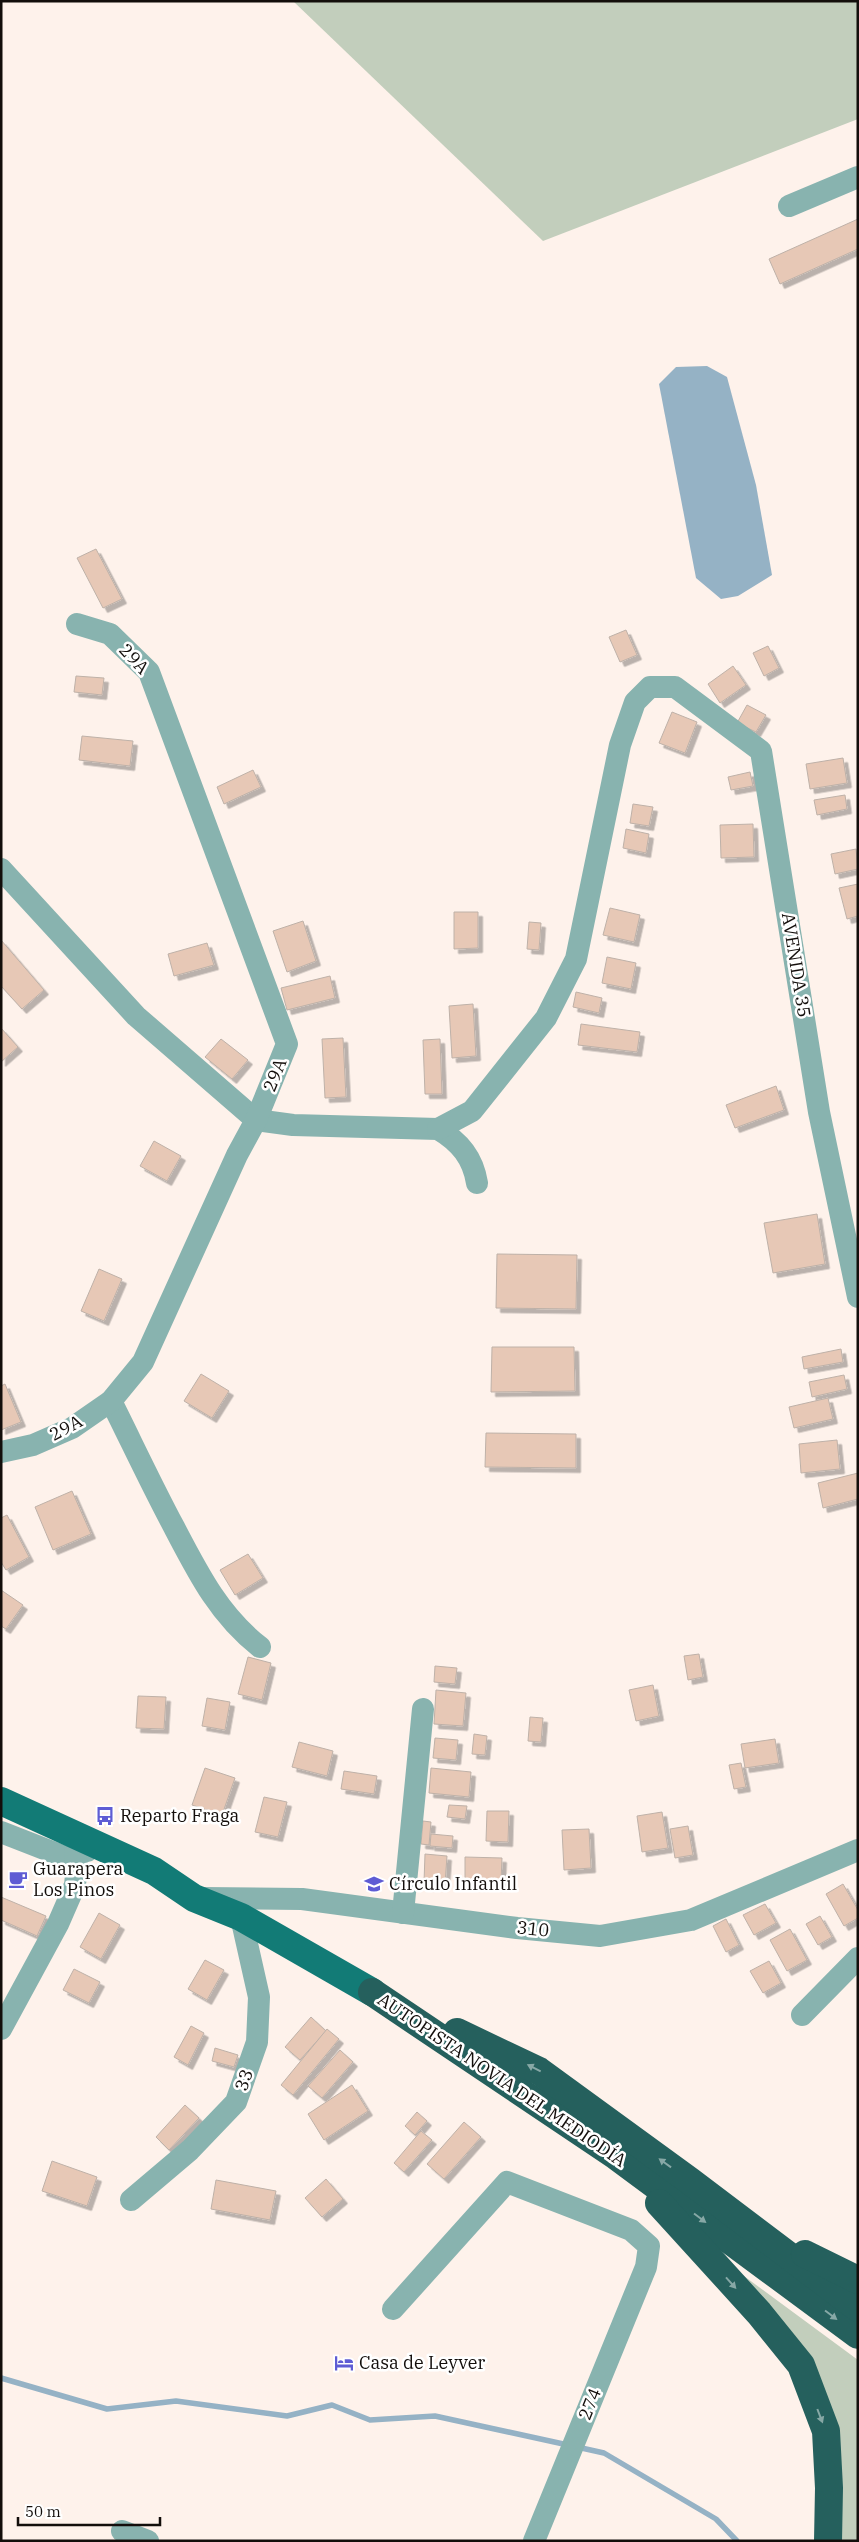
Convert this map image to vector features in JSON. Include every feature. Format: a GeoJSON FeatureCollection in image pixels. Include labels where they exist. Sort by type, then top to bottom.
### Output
{"type":"FeatureCollection","features":[{"type":"Feature","properties":{"kind":"highway","name":"AUTOPISTA NOVIA DEL MEDIODÍA"},"geometry":{"type":"LineString","coordinates":[[372,1992],[616,2156],[858,2335]]}},
{"type":"Feature","properties":{"kind":"highway","name":"AUTOPISTA NOVIA DEL MEDIODÍA"},"geometry":{"type":"LineString","coordinates":[[372,1992],[539,2071],[858,2308]]}},
{"type":"Feature","properties":{"kind":"highway"},"geometry":{"type":"LineString","coordinates":[[616,2156],[759,2313],[801,2365],[826,2431],[829,2488],[828,2541]]}},
{"type":"Feature","properties":{"kind":"highway"},"geometry":{"type":"LineString","coordinates":[[747,2225],[858,2280]]}},
{"type":"Feature","properties":{"kind":"main road"},"geometry":{"type":"LineString","coordinates":[[1,1801],[154,1871],[194,1898],[241,1917],[372,1992]]}},
{"type":"Feature","properties":{"kind":"street"},"geometry":{"type":"LineString","coordinates":[[789,206],[858,177]]}},
{"type":"Feature","properties":{"kind":"street","name":"29A"},"geometry":{"type":"LineString","coordinates":[[1,1452],[33,1445],[72,1428],[111,1401],[143,1362],[237,1155],[256,1120],[287,1044],[149,672],[110,634],[77,624]]}},
{"type":"Feature","properties":{"kind":"street","name":"AVENIDA 35"},"geometry":{"type":"LineString","coordinates":[[438,1129],[472,1110],[546,1018],[576,959],[620,745],[635,702],[650,687],[675,687],[761,751],[819,1112],[858,1297]]}},
{"type":"Feature","properties":{"kind":"street"},"geometry":{"type":"LineString","coordinates":[[1,868],[136,1016],[256,1120],[292,1125],[438,1129],[451,1137],[474,1165],[477,1183]]}},
{"type":"Feature","properties":{"kind":"street"},"geometry":{"type":"LineString","coordinates":[[111,1401],[150,1482],[200,1577],[228,1618],[260,1648]]}},
{"type":"Feature","properties":{"kind":"street"},"geometry":{"type":"LineString","coordinates":[[403,1913],[423,1709]]}},
{"type":"Feature","properties":{"kind":"street"},"geometry":{"type":"LineString","coordinates":[[1,1832],[65,1857],[103,1848]]}},
{"type":"Feature","properties":{"kind":"street","name":"310"},"geometry":{"type":"LineString","coordinates":[[194,1898],[302,1899],[600,1936],[691,1920],[858,1850]]}},
{"type":"Feature","properties":{"kind":"street"},"geometry":{"type":"LineString","coordinates":[[1,2029],[58,1924],[75,1885],[77,1865],[74,1854]]}},
{"type":"Feature","properties":{"kind":"street","name":"33"},"geometry":{"type":"LineString","coordinates":[[131,2200],[190,2150],[236,2102],[257,2042],[259,1998],[241,1917]]}},
{"type":"Feature","properties":{"kind":"street"},"geometry":{"type":"LineString","coordinates":[[802,2015],[858,1958]]}},
{"type":"Feature","properties":{"kind":"street","name":"274"},"geometry":{"type":"LineString","coordinates":[[393,2309],[507,2182],[631,2230],[649,2246],[646,2267],[534,2541]]}},
{"type":"Feature","properties":{"kind":"street"},"geometry":{"type":"LineString","coordinates":[[122,2531],[148,2541]]}},
{"type":"Feature","properties":{"kind":"green space"},"geometry":{"type":"Polygon","coordinates":[[[293,1],[858,1],[858,119],[543,241],[293,1]]]}},
{"type":"Feature","properties":{"kind":"green space"},"geometry":{"type":"Polygon","coordinates":[[[729,2265],[858,2360],[858,2541],[834,2541],[835,2426],[729,2265]]]}},
{"type":"Feature","properties":{"kind":"water"},"geometry":{"type":"Polygon","coordinates":[[[707,366],[727,377],[756,485],[772,575],[738,596],[721,599],[696,578],[659,384],[676,367],[707,366]]]}},
{"type":"Feature","properties":{"kind":"building"},"geometry":{"type":"Polygon","coordinates":[[[858,219],[858,249],[780,284],[769,259],[858,219]]]}},
{"type":"Feature","properties":{"kind":"building"},"geometry":{"type":"Polygon","coordinates":[[[96,549],[122,599],[103,608],[77,558],[96,549]]]}},
{"type":"Feature","properties":{"kind":"building"},"geometry":{"type":"Polygon","coordinates":[[[626,630],[637,655],[620,662],[609,637],[626,630]]]}},
{"type":"Feature","properties":{"kind":"building"},"geometry":{"type":"Polygon","coordinates":[[[768,646],[779,668],[764,676],[753,653],[768,646]]]}},
{"type":"Feature","properties":{"kind":"building"},"geometry":{"type":"Polygon","coordinates":[[[733,666],[746,685],[720,703],[708,684],[733,666]]]}},
{"type":"Feature","properties":{"kind":"building"},"geometry":{"type":"Polygon","coordinates":[[[76,676],[104,678],[102,695],[74,692],[76,676]]]}},
{"type":"Feature","properties":{"kind":"building"},"geometry":{"type":"Polygon","coordinates":[[[747,705],[766,715],[756,732],[737,723],[747,705]]]}},
{"type":"Feature","properties":{"kind":"building"},"geometry":{"type":"Polygon","coordinates":[[[672,712],[697,722],[685,753],[659,743],[672,712]]]}},
{"type":"Feature","properties":{"kind":"building"},"geometry":{"type":"Polygon","coordinates":[[[82,736],[133,741],[130,766],[79,760],[82,736]]]}},
{"type":"Feature","properties":{"kind":"building"},"geometry":{"type":"Polygon","coordinates":[[[843,758],[847,783],[810,789],[806,764],[843,758]]]}},
{"type":"Feature","properties":{"kind":"building"},"geometry":{"type":"Polygon","coordinates":[[[253,770],[261,787],[224,804],[217,787],[253,770]]]}},
{"type":"Feature","properties":{"kind":"building"},"geometry":{"type":"Polygon","coordinates":[[[750,772],[753,786],[731,790],[728,777],[750,772]]]}},
{"type":"Feature","properties":{"kind":"building"},"geometry":{"type":"Polygon","coordinates":[[[845,795],[847,809],[817,815],[814,800],[845,795]]]}},
{"type":"Feature","properties":{"kind":"building"},"geometry":{"type":"Polygon","coordinates":[[[633,804],[653,807],[649,826],[630,823],[633,804]]]}},
{"type":"Feature","properties":{"kind":"building"},"geometry":{"type":"Polygon","coordinates":[[[753,824],[754,857],[721,858],[720,825],[753,824]]]}},
{"type":"Feature","properties":{"kind":"building"},"geometry":{"type":"Polygon","coordinates":[[[626,829],[649,834],[646,853],[623,848],[626,829]]]}},
{"type":"Feature","properties":{"kind":"building"},"geometry":{"type":"Polygon","coordinates":[[[856,849],[858,869],[835,874],[831,854],[856,849]]]}},
{"type":"Feature","properties":{"kind":"building"},"geometry":{"type":"Polygon","coordinates":[[[858,884],[858,916],[847,919],[839,888],[858,884]]]}},
{"type":"Feature","properties":{"kind":"building"},"geometry":{"type":"Polygon","coordinates":[[[610,908],[640,915],[634,942],[603,935],[610,908]]]}},
{"type":"Feature","properties":{"kind":"building"},"geometry":{"type":"Polygon","coordinates":[[[454,912],[478,912],[478,948],[454,949],[454,912]]]}},
{"type":"Feature","properties":{"kind":"building"},"geometry":{"type":"Polygon","coordinates":[[[303,921],[316,961],[287,972],[273,931],[303,921]]]}},
{"type":"Feature","properties":{"kind":"building"},"geometry":{"type":"Polygon","coordinates":[[[529,922],[541,923],[539,950],[527,949],[529,922]]]}},
{"type":"Feature","properties":{"kind":"building"},"geometry":{"type":"Polygon","coordinates":[[[1,940],[44,990],[22,1009],[1,986],[1,940]]]}},
{"type":"Feature","properties":{"kind":"building"},"geometry":{"type":"Polygon","coordinates":[[[207,943],[214,965],[174,976],[168,954],[207,943]]]}},
{"type":"Feature","properties":{"kind":"building"},"geometry":{"type":"Polygon","coordinates":[[[607,957],[636,963],[631,989],[602,983],[607,957]]]}},
{"type":"Feature","properties":{"kind":"building"},"geometry":{"type":"Polygon","coordinates":[[[330,976],[335,998],[287,1010],[281,988],[330,976]]]}},
{"type":"Feature","properties":{"kind":"building"},"geometry":{"type":"Polygon","coordinates":[[[576,992],[602,998],[599,1013],[573,1007],[576,992]]]}},
{"type":"Feature","properties":{"kind":"building"},"geometry":{"type":"Polygon","coordinates":[[[473,1004],[476,1056],[452,1058],[449,1006],[473,1004]]]}},
{"type":"Feature","properties":{"kind":"building"},"geometry":{"type":"Polygon","coordinates":[[[581,1024],[640,1032],[637,1052],[578,1045],[581,1024]]]}},
{"type":"Feature","properties":{"kind":"building"},"geometry":{"type":"Polygon","coordinates":[[[1,1028],[18,1047],[1,1062],[1,1028]]]}},
{"type":"Feature","properties":{"kind":"building"},"geometry":{"type":"Polygon","coordinates":[[[343,1038],[346,1097],[325,1098],[322,1039],[343,1038]]]}},
{"type":"Feature","properties":{"kind":"building"},"geometry":{"type":"Polygon","coordinates":[[[221,1039],[248,1060],[232,1079],[205,1057],[221,1039]]]}},
{"type":"Feature","properties":{"kind":"building"},"geometry":{"type":"Polygon","coordinates":[[[440,1039],[442,1094],[425,1094],[423,1040],[440,1039]]]}},
{"type":"Feature","properties":{"kind":"building"},"geometry":{"type":"Polygon","coordinates":[[[776,1086],[784,1110],[735,1128],[726,1105],[776,1086]]]}},
{"type":"Feature","properties":{"kind":"building"},"geometry":{"type":"Polygon","coordinates":[[[154,1141],[181,1156],[167,1181],[140,1166],[154,1141]]]}},
{"type":"Feature","properties":{"kind":"building"},"geometry":{"type":"Polygon","coordinates":[[[817,1214],[825,1264],[773,1273],[764,1223],[817,1214]]]}},
{"type":"Feature","properties":{"kind":"building"},"geometry":{"type":"Polygon","coordinates":[[[497,1254],[577,1255],[576,1309],[496,1308],[497,1254]]]}},
{"type":"Feature","properties":{"kind":"building"},"geometry":{"type":"Polygon","coordinates":[[[99,1269],[122,1279],[104,1321],[81,1311],[99,1269]]]}},
{"type":"Feature","properties":{"kind":"building"},"geometry":{"type":"Polygon","coordinates":[[[492,1347],[574,1347],[575,1391],[491,1392],[492,1347]]]}},
{"type":"Feature","properties":{"kind":"building"},"geometry":{"type":"Polygon","coordinates":[[[841,1349],[843,1362],[804,1369],[802,1357],[841,1349]]]}},
{"type":"Feature","properties":{"kind":"building"},"geometry":{"type":"Polygon","coordinates":[[[201,1374],[229,1391],[212,1418],[184,1401],[201,1374]]]}},
{"type":"Feature","properties":{"kind":"building"},"geometry":{"type":"Polygon","coordinates":[[[844,1375],[847,1389],[812,1397],[809,1382],[844,1375]]]}},
{"type":"Feature","properties":{"kind":"building"},"geometry":{"type":"Polygon","coordinates":[[[5,1384],[21,1422],[1,1430],[1,1386],[5,1384]]]}},
{"type":"Feature","properties":{"kind":"building"},"geometry":{"type":"Polygon","coordinates":[[[828,1398],[833,1419],[794,1428],[789,1407],[828,1398]]]}},
{"type":"Feature","properties":{"kind":"building"},"geometry":{"type":"Polygon","coordinates":[[[486,1433],[576,1434],[576,1468],[485,1467],[486,1433]]]}},
{"type":"Feature","properties":{"kind":"building"},"geometry":{"type":"Polygon","coordinates":[[[837,1440],[840,1469],[801,1473],[799,1444],[837,1440]]]}},
{"type":"Feature","properties":{"kind":"building"},"geometry":{"type":"Polygon","coordinates":[[[858,1473],[858,1499],[823,1508],[818,1483],[858,1473]]]}},
{"type":"Feature","properties":{"kind":"building"},"geometry":{"type":"Polygon","coordinates":[[[72,1491],[91,1534],[53,1550],[35,1507],[72,1491]]]}},
{"type":"Feature","properties":{"kind":"building"},"geometry":{"type":"Polygon","coordinates":[[[7,1515],[29,1557],[6,1570],[1,1562],[1,1518],[7,1515]]]}},
{"type":"Feature","properties":{"kind":"building"},"geometry":{"type":"Polygon","coordinates":[[[248,1554],[263,1578],[235,1595],[220,1570],[248,1554]]]}},
{"type":"Feature","properties":{"kind":"building"},"geometry":{"type":"Polygon","coordinates":[[[1,1590],[23,1605],[6,1629],[1,1626],[1,1590]]]}},
{"type":"Feature","properties":{"kind":"building"},"geometry":{"type":"Polygon","coordinates":[[[699,1654],[703,1677],[688,1680],[684,1656],[699,1654]]]}},
{"type":"Feature","properties":{"kind":"building"},"geometry":{"type":"Polygon","coordinates":[[[248,1657],[271,1663],[262,1700],[238,1694],[248,1657]]]}},
{"type":"Feature","properties":{"kind":"building"},"geometry":{"type":"Polygon","coordinates":[[[435,1666],[457,1668],[455,1684],[434,1682],[435,1666]]]}},
{"type":"Feature","properties":{"kind":"building"},"geometry":{"type":"Polygon","coordinates":[[[653,1685],[659,1716],[636,1721],[629,1690],[653,1685]]]}},
{"type":"Feature","properties":{"kind":"building"},"geometry":{"type":"Polygon","coordinates":[[[436,1690],[466,1693],[463,1726],[434,1724],[436,1690]]]}},
{"type":"Feature","properties":{"kind":"building"},"geometry":{"type":"Polygon","coordinates":[[[138,1696],[166,1697],[164,1729],[136,1728],[138,1696]]]}},
{"type":"Feature","properties":{"kind":"building"},"geometry":{"type":"Polygon","coordinates":[[[207,1698],[230,1702],[225,1730],[202,1726],[207,1698]]]}},
{"type":"Feature","properties":{"kind":"building"},"geometry":{"type":"Polygon","coordinates":[[[530,1717],[543,1718],[541,1742],[528,1741],[530,1717]]]}},
{"type":"Feature","properties":{"kind":"building"},"geometry":{"type":"Polygon","coordinates":[[[474,1734],[487,1736],[485,1755],[472,1754],[474,1734]]]}},
{"type":"Feature","properties":{"kind":"building"},"geometry":{"type":"Polygon","coordinates":[[[435,1738],[458,1740],[456,1760],[433,1758],[435,1738]]]}},
{"type":"Feature","properties":{"kind":"building"},"geometry":{"type":"Polygon","coordinates":[[[775,1739],[779,1763],[745,1768],[741,1744],[775,1739]]]}},
{"type":"Feature","properties":{"kind":"building"},"geometry":{"type":"Polygon","coordinates":[[[299,1742],[333,1751],[327,1776],[292,1767],[299,1742]]]}},
{"type":"Feature","properties":{"kind":"building"},"geometry":{"type":"Polygon","coordinates":[[[741,1763],[746,1787],[734,1789],[729,1765],[741,1763]]]}},
{"type":"Feature","properties":{"kind":"building"},"geometry":{"type":"Polygon","coordinates":[[[205,1768],[235,1778],[222,1815],[192,1805],[205,1768]]]}},
{"type":"Feature","properties":{"kind":"building"},"geometry":{"type":"Polygon","coordinates":[[[431,1768],[471,1772],[469,1797],[429,1793],[431,1768]]]}},
{"type":"Feature","properties":{"kind":"building"},"geometry":{"type":"Polygon","coordinates":[[[344,1771],[377,1776],[374,1794],[341,1789],[344,1771]]]}},
{"type":"Feature","properties":{"kind":"building"},"geometry":{"type":"Polygon","coordinates":[[[264,1797],[287,1802],[278,1837],[255,1832],[264,1797]]]}},
{"type":"Feature","properties":{"kind":"building"},"geometry":{"type":"Polygon","coordinates":[[[449,1805],[467,1806],[465,1819],[447,1817],[449,1805]]]}},
{"type":"Feature","properties":{"kind":"building"},"geometry":{"type":"Polygon","coordinates":[[[487,1811],[509,1811],[508,1842],[486,1841],[487,1811]]]}},
{"type":"Feature","properties":{"kind":"building"},"geometry":{"type":"Polygon","coordinates":[[[662,1812],[668,1848],[642,1852],[637,1816],[662,1812]]]}},
{"type":"Feature","properties":{"kind":"building"},"geometry":{"type":"Polygon","coordinates":[[[423,1821],[431,1822],[429,1845],[421,1844],[423,1821]]]}},
{"type":"Feature","properties":{"kind":"building"},"geometry":{"type":"Polygon","coordinates":[[[688,1826],[693,1855],[675,1858],[670,1829],[688,1826]]]}},
{"type":"Feature","properties":{"kind":"building"},"geometry":{"type":"Polygon","coordinates":[[[589,1829],[591,1868],[564,1870],[562,1830],[589,1829]]]}},
{"type":"Feature","properties":{"kind":"building"},"geometry":{"type":"Polygon","coordinates":[[[431,1834],[453,1836],[452,1848],[430,1846],[431,1834]]]}},
{"type":"Feature","properties":{"kind":"building"},"geometry":{"type":"Polygon","coordinates":[[[425,1854],[447,1856],[445,1884],[424,1882],[425,1854]]]}},
{"type":"Feature","properties":{"kind":"building"},"geometry":{"type":"Polygon","coordinates":[[[465,1857],[502,1858],[501,1882],[465,1881],[465,1857]]]}},
{"type":"Feature","properties":{"kind":"building"},"geometry":{"type":"Polygon","coordinates":[[[843,1884],[858,1910],[858,1918],[844,1926],[826,1894],[843,1884]]]}},
{"type":"Feature","properties":{"kind":"building"},"geometry":{"type":"Polygon","coordinates":[[[1,1897],[46,1916],[37,1936],[1,1920],[1,1897]]]}},
{"type":"Feature","properties":{"kind":"building"},"geometry":{"type":"Polygon","coordinates":[[[765,1904],[776,1923],[754,1935],[743,1915],[765,1904]]]}},
{"type":"Feature","properties":{"kind":"building"},"geometry":{"type":"Polygon","coordinates":[[[99,1913],[120,1925],[101,1959],[80,1947],[99,1913]]]}},
{"type":"Feature","properties":{"kind":"building"},"geometry":{"type":"Polygon","coordinates":[[[820,1916],[832,1937],[818,1945],[806,1924],[820,1916]]]}},
{"type":"Feature","properties":{"kind":"building"},"geometry":{"type":"Polygon","coordinates":[[[726,1919],[739,1945],[726,1952],[713,1926],[726,1919]]]}},
{"type":"Feature","properties":{"kind":"building"},"geometry":{"type":"Polygon","coordinates":[[[790,1929],[807,1960],[787,1971],[770,1940],[790,1929]]]}},
{"type":"Feature","properties":{"kind":"building"},"geometry":{"type":"Polygon","coordinates":[[[205,1960],[224,1970],[207,2000],[188,1989],[205,1960]]]}},
{"type":"Feature","properties":{"kind":"building"},"geometry":{"type":"Polygon","coordinates":[[[769,1961],[781,1983],[763,1993],[750,1971],[769,1961]]]}},
{"type":"Feature","properties":{"kind":"building"},"geometry":{"type":"Polygon","coordinates":[[[74,1969],[100,1982],[89,2003],[63,1990],[74,1969]]]}},
{"type":"Feature","properties":{"kind":"building"},"geometry":{"type":"Polygon","coordinates":[[[311,2017],[326,2031],[300,2060],[285,2047],[311,2017]]]}},
{"type":"Feature","properties":{"kind":"building"},"geometry":{"type":"Polygon","coordinates":[[[191,2026],[204,2033],[188,2065],[174,2057],[191,2026]]]}},
{"type":"Feature","properties":{"kind":"building"},"geometry":{"type":"Polygon","coordinates":[[[327,2029],[339,2039],[293,2095],[281,2085],[327,2029]]]}},
{"type":"Feature","properties":{"kind":"building"},"geometry":{"type":"Polygon","coordinates":[[[215,2048],[238,2055],[234,2067],[212,2061],[215,2048]]]}},
{"type":"Feature","properties":{"kind":"building"},"geometry":{"type":"Polygon","coordinates":[[[340,2050],[353,2062],[322,2098],[308,2086],[340,2050]]]}},
{"type":"Feature","properties":{"kind":"building"},"geometry":{"type":"Polygon","coordinates":[[[352,2085],[368,2111],[324,2140],[308,2114],[352,2085]]]}},
{"type":"Feature","properties":{"kind":"building"},"geometry":{"type":"Polygon","coordinates":[[[185,2105],[199,2118],[169,2150],[156,2137],[185,2105]]]}},
{"type":"Feature","properties":{"kind":"building"},"geometry":{"type":"Polygon","coordinates":[[[417,2112],[427,2121],[415,2135],[405,2126],[417,2112]]]}},
{"type":"Feature","properties":{"kind":"building"},"geometry":{"type":"Polygon","coordinates":[[[464,2122],[481,2137],[444,2179],[427,2164],[464,2122]]]}},
{"type":"Feature","properties":{"kind":"building"},"geometry":{"type":"Polygon","coordinates":[[[421,2131],[432,2140],[404,2172],[394,2163],[421,2131]]]}},
{"type":"Feature","properties":{"kind":"building"},"geometry":{"type":"Polygon","coordinates":[[[52,2161],[97,2177],[87,2206],[42,2191],[52,2161]]]}},
{"type":"Feature","properties":{"kind":"building"},"geometry":{"type":"Polygon","coordinates":[[[326,2179],[343,2199],[322,2217],[305,2198],[326,2179]]]}},
{"type":"Feature","properties":{"kind":"building"},"geometry":{"type":"Polygon","coordinates":[[[216,2180],[276,2191],[270,2220],[211,2209],[216,2180]]]}},
{"type":"Feature","properties":{"kind":"waterway"},"geometry":{"type":"LineString","coordinates":[[1,2378],[107,2409],[176,2401],[287,2416],[332,2405],[370,2420],[435,2416],[568,2445]]}},
{"type":"Feature","properties":{"kind":"waterway"},"geometry":{"type":"LineString","coordinates":[[577,2447],[604,2453],[716,2519],[737,2541]]}},
{"type":"Feature","properties":{"kind":"place","name":"Reparto Fraga"},"geometry":{"type":"Point","coordinates":[105,1816]}},
{"type":"Feature","properties":{"kind":"place","name":"Guarapera Los Pinos"},"geometry":{"type":"Point","coordinates":[18,1879]}},
{"type":"Feature","properties":{"kind":"place","name":"Círculo Infantil"},"geometry":{"type":"Point","coordinates":[374,1884]}},
{"type":"Feature","properties":{"kind":"place","name":"Casa de Leyver"},"geometry":{"type":"Point","coordinates":[344,2363]}}]}
